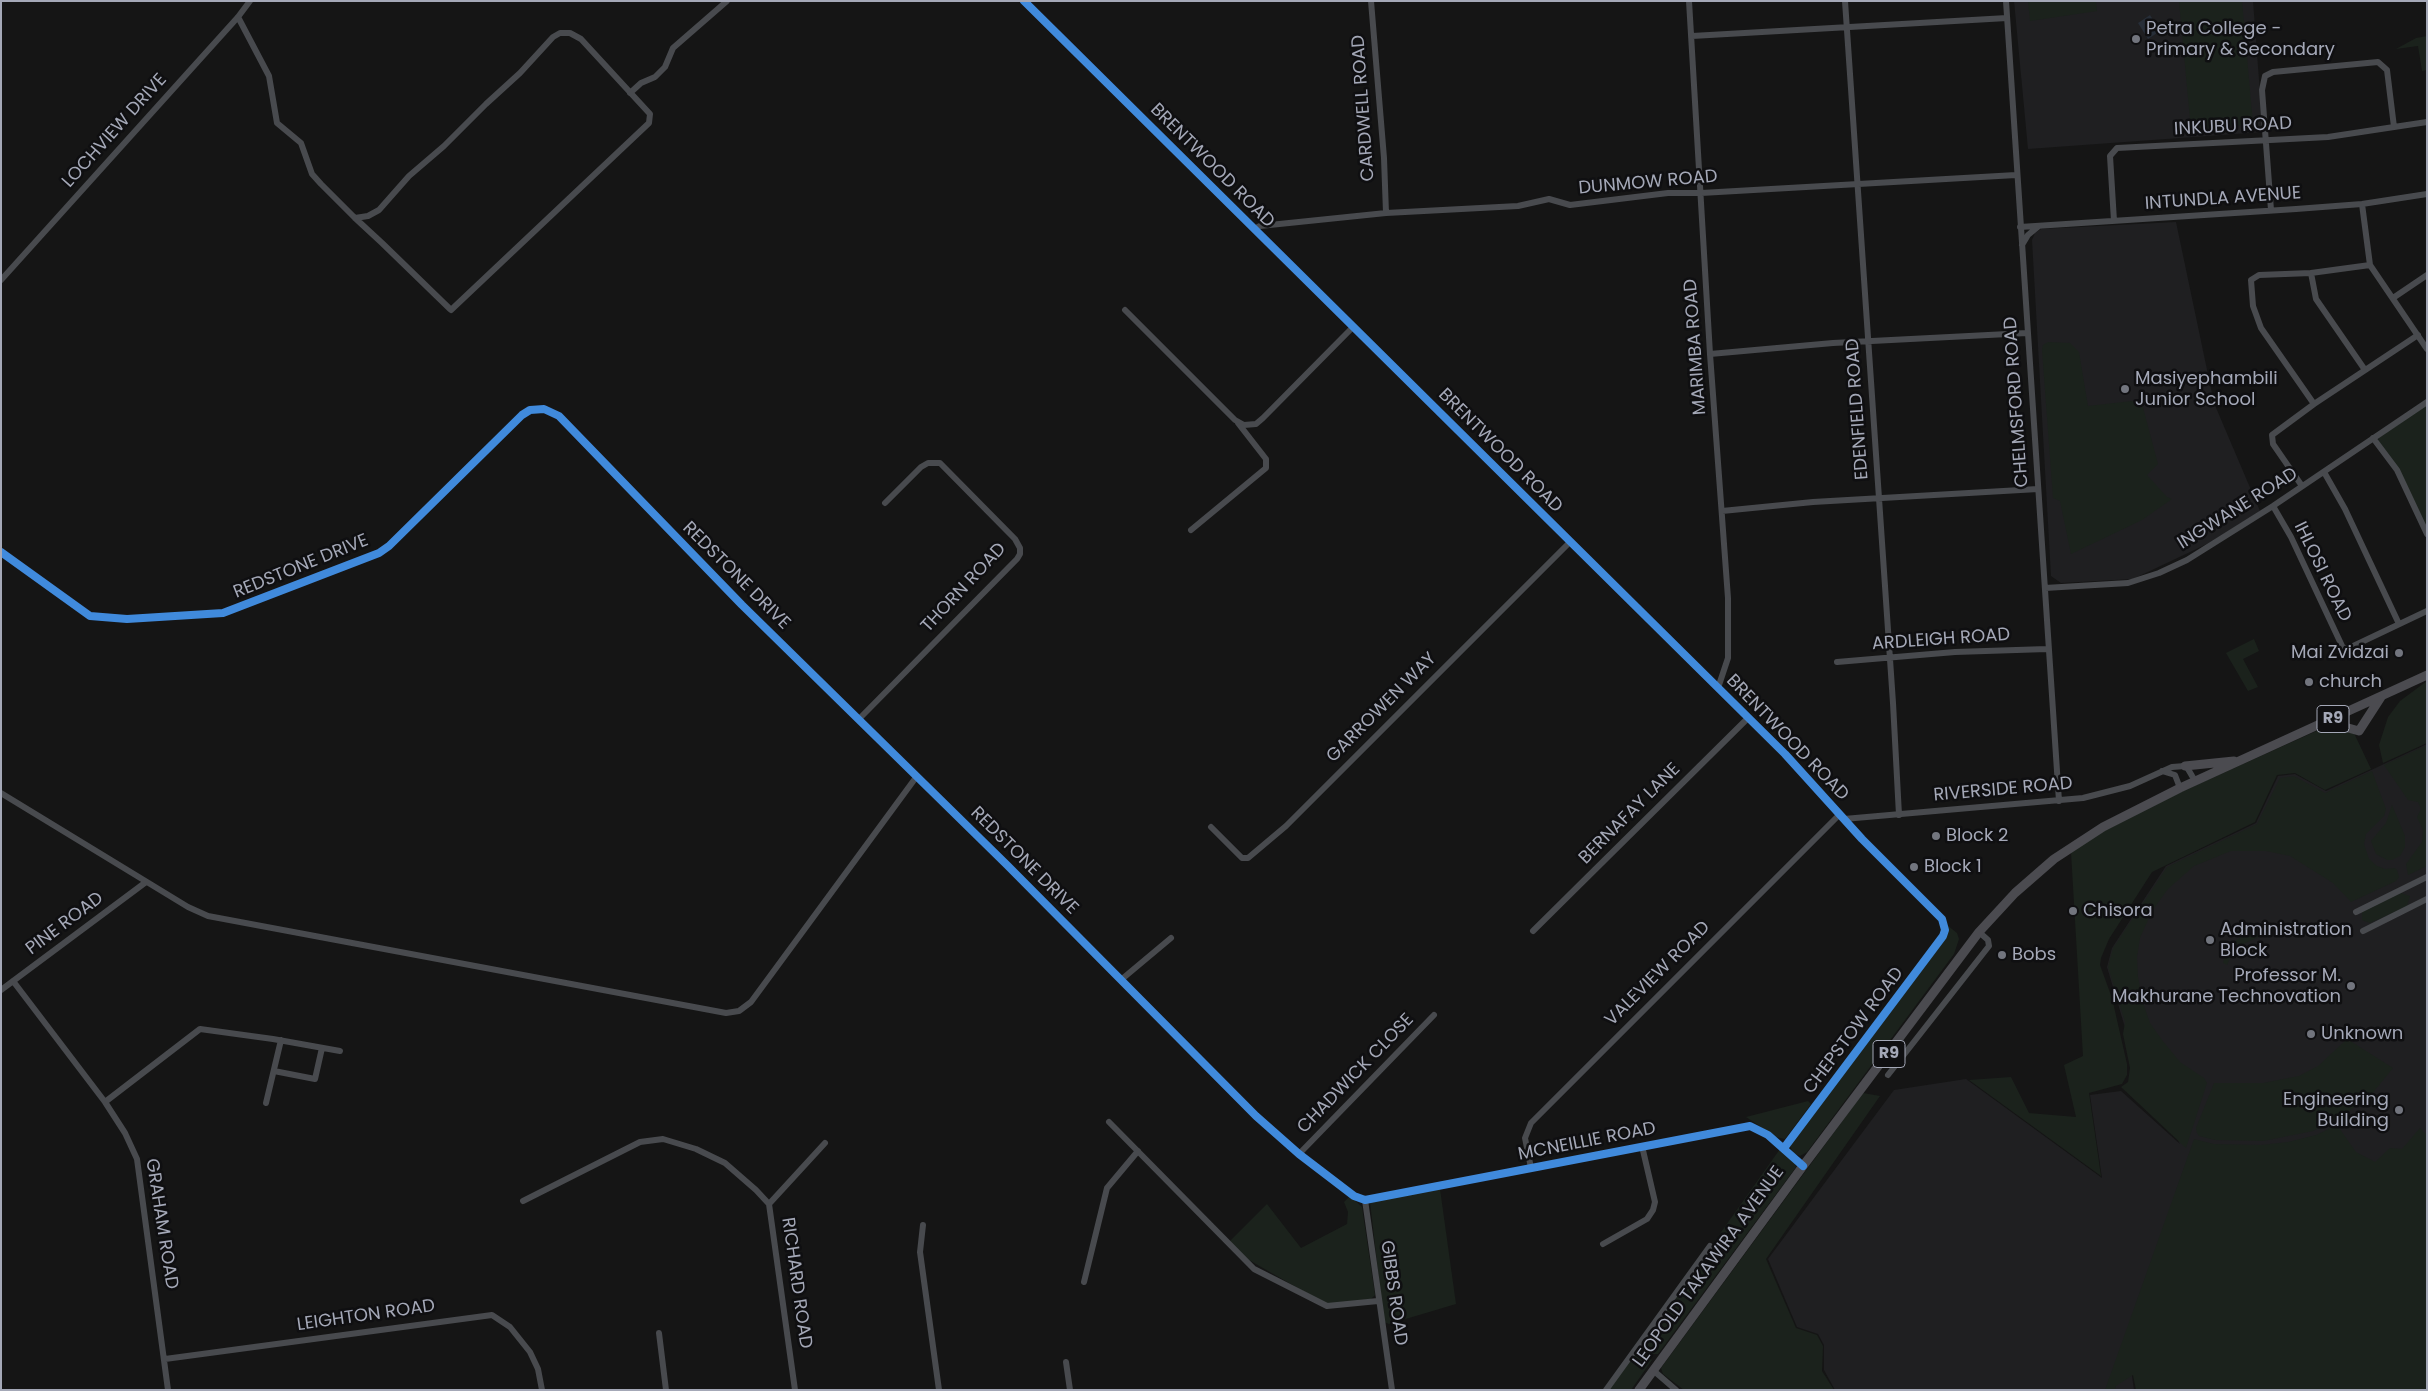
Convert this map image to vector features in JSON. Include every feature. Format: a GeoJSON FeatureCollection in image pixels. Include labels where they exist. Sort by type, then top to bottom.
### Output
{"type":"FeatureCollection","features":[{"type":"Feature","properties":{"kind":"highway","name":"LEOPOLD TAKAWIRA AVENUE"},"geometry":{"type":"LineString","coordinates":[[1639,1390],[1803,1166],[1979,932],[2015,893],[2054,859],[2103,827],[2180,788],[2427,675]]}},
{"type":"Feature","properties":{"kind":"highway"},"geometry":{"type":"LineString","coordinates":[[2327,722],[2359,731],[2383,695]]}},
{"type":"Feature","properties":{"kind":"highway"},"geometry":{"type":"LineString","coordinates":[[2184,766],[2239,761]]}},
{"type":"Feature","properties":{"kind":"street","name":"LOCHVIEW DRIVE"},"geometry":{"type":"LineString","coordinates":[[1,280],[238,17],[250,1]]}},
{"type":"Feature","properties":{"kind":"street"},"geometry":{"type":"LineString","coordinates":[[630,93],[641,83],[655,77],[665,67],[673,48],[727,1]]}},
{"type":"Feature","properties":{"kind":"street","name":"BRENTWOOD ROAD"},"geometry":{"type":"LineString","coordinates":[[1024,1],[1785,754],[1942,919],[1945,930]]}},
{"type":"Feature","properties":{"kind":"street","name":"CARDWELL ROAD"},"geometry":{"type":"LineString","coordinates":[[1371,1],[1384,158],[1386,213]]}},
{"type":"Feature","properties":{"kind":"street","name":"MARIMBA ROAD"},"geometry":{"type":"LineString","coordinates":[[1689,1],[1729,647],[1726,666],[1718,688]]}},
{"type":"Feature","properties":{"kind":"street","name":"EDENFIELD ROAD"},"geometry":{"type":"LineString","coordinates":[[1845,1],[1899,815]]}},
{"type":"Feature","properties":{"kind":"street","name":"CHELMSFORD ROAD"},"geometry":{"type":"LineString","coordinates":[[2006,1],[2016,175],[2045,588],[2047,649],[2059,801]]}},
{"type":"Feature","properties":{"kind":"street"},"geometry":{"type":"LineString","coordinates":[[238,17],[270,81],[272,104],[277,123],[298,138],[312,174],[356,218],[450,309],[453,310],[648,123],[650,114],[581,39],[570,33],[560,33],[553,37],[520,73],[410,176],[379,210],[368,216],[356,218]]}},
{"type":"Feature","properties":{"kind":"street"},"geometry":{"type":"LineString","coordinates":[[1692,36],[2007,18]]}},
{"type":"Feature","properties":{"kind":"street"},"geometry":{"type":"LineString","coordinates":[[2271,210],[2264,140],[2262,90],[2265,76],[2273,72],[2373,61],[2382,63],[2387,70],[2394,127]]}},
{"type":"Feature","properties":{"kind":"street","name":"INKUBU ROAD"},"geometry":{"type":"LineString","coordinates":[[2114,221],[2110,156],[2114,150],[2328,137],[2427,122]]}},
{"type":"Feature","properties":{"kind":"street","name":"DUNMOW ROAD"},"geometry":{"type":"LineString","coordinates":[[1254,229],[1260,226],[1386,213],[1518,206],[1549,200],[1570,205],[1668,193],[1858,185],[2016,175]]}},
{"type":"Feature","properties":{"kind":"street","name":"INTUNDLA AVENUE"},"geometry":{"type":"LineString","coordinates":[[2020,226],[2362,204],[2427,194]]}},
{"type":"Feature","properties":{"kind":"street"},"geometry":{"type":"LineString","coordinates":[[2362,204],[2370,265],[2427,349]]}},
{"type":"Feature","properties":{"kind":"street"},"geometry":{"type":"LineString","coordinates":[[2022,245],[2028,235],[2039,226]]}},
{"type":"Feature","properties":{"kind":"street"},"geometry":{"type":"LineString","coordinates":[[2314,404],[2261,328],[2253,306],[2251,284],[2253,278],[2259,275],[2311,274],[2370,265]]}},
{"type":"Feature","properties":{"kind":"street"},"geometry":{"type":"LineString","coordinates":[[2311,274],[2316,298],[2365,370]]}},
{"type":"Feature","properties":{"kind":"street"},"geometry":{"type":"LineString","coordinates":[[2393,298],[2427,275]]}},
{"type":"Feature","properties":{"kind":"street"},"geometry":{"type":"LineString","coordinates":[[1125,310],[1235,420],[1266,459],[1266,468],[1191,530]]}},
{"type":"Feature","properties":{"kind":"street"},"geometry":{"type":"LineString","coordinates":[[1235,420],[1244,425],[1260,421],[1354,327]]}},
{"type":"Feature","properties":{"kind":"street"},"geometry":{"type":"LineString","coordinates":[[1710,354],[1795,346],[2027,333]]}},
{"type":"Feature","properties":{"kind":"street"},"geometry":{"type":"LineString","coordinates":[[2302,486],[2271,438],[2274,432],[2418,335]]}},
{"type":"Feature","properties":{"kind":"street","name":"INGWANE ROAD"},"geometry":{"type":"LineString","coordinates":[[2045,588],[2128,583],[2159,573],[2201,552],[2427,402]]}},
{"type":"Feature","properties":{"kind":"street","name":"REDSTONE DRIVE"},"geometry":{"type":"LineString","coordinates":[[1,552],[90,616],[127,619],[223,613],[366,559],[384,550],[522,415],[530,410],[544,408],[559,416],[742,605],[859,718],[1122,979],[1256,1116],[1299,1154],[1347,1192],[1365,1200]]}},
{"type":"Feature","properties":{"kind":"street"},"geometry":{"type":"LineString","coordinates":[[2373,438],[2396,470],[2427,534]]}},
{"type":"Feature","properties":{"kind":"street","name":"THORN ROAD"},"geometry":{"type":"LineString","coordinates":[[859,718],[1020,554],[1020,548],[1015,539],[940,464],[935,462],[921,467],[885,503]]}},
{"type":"Feature","properties":{"kind":"street"},"geometry":{"type":"LineString","coordinates":[[2324,472],[2345,509],[2399,624]]}},
{"type":"Feature","properties":{"kind":"street"},"geometry":{"type":"LineString","coordinates":[[1722,511],[1813,502],[2038,489]]}},
{"type":"Feature","properties":{"kind":"street","name":"IHLOSI ROAD"},"geometry":{"type":"LineString","coordinates":[[2273,506],[2290,537],[2342,647],[2347,649],[2427,611]]}},
{"type":"Feature","properties":{"kind":"street","name":"GARROWEN WAY"},"geometry":{"type":"LineString","coordinates":[[1211,827],[1242,858],[1248,858],[1286,826],[1570,542]]}},
{"type":"Feature","properties":{"kind":"street","name":"ARDLEIGH ROAD"},"geometry":{"type":"LineString","coordinates":[[1837,662],[1955,652],[2047,649]]}},
{"type":"Feature","properties":{"kind":"street","name":"BERNAFAY LANE"},"geometry":{"type":"LineString","coordinates":[[1533,931],[1748,718]]}},
{"type":"Feature","properties":{"kind":"street"},"geometry":{"type":"LineString","coordinates":[[2184,766],[2191,772],[2195,781]]}},
{"type":"Feature","properties":{"kind":"street","name":"RIVERSIDE ROAD"},"geometry":{"type":"LineString","coordinates":[[1842,816],[1899,815],[2059,801],[2120,790],[2160,771],[2184,766]]}},
{"type":"Feature","properties":{"kind":"street"},"geometry":{"type":"LineString","coordinates":[[2160,771],[2175,775],[2180,788]]}},
{"type":"Feature","properties":{"kind":"street"},"geometry":{"type":"LineString","coordinates":[[1,793],[198,912],[231,922],[718,1013],[740,1011],[750,1002],[917,776]]}},
{"type":"Feature","properties":{"kind":"street","name":"VALEVIEW ROAD"},"geometry":{"type":"LineString","coordinates":[[1531,1168],[1525,1138],[1531,1123],[1842,816]]}},
{"type":"Feature","properties":{"kind":"street"},"geometry":{"type":"LineString","coordinates":[[2356,912],[2427,877]]}},
{"type":"Feature","properties":{"kind":"street","name":"PINE ROAD"},"geometry":{"type":"LineString","coordinates":[[1,990],[146,882]]}},
{"type":"Feature","properties":{"kind":"street"},"geometry":{"type":"LineString","coordinates":[[2362,931],[2427,899]]}},
{"type":"Feature","properties":{"kind":"street","name":"CHEPSTOW ROAD"},"geometry":{"type":"LineString","coordinates":[[1784,1148],[1944,936],[1945,930]]}},
{"type":"Feature","properties":{"kind":"street"},"geometry":{"type":"LineString","coordinates":[[1888,1075],[1989,946],[1988,940],[1979,932]]}},
{"type":"Feature","properties":{"kind":"street"},"geometry":{"type":"LineString","coordinates":[[1122,979],[1171,938]]}},
{"type":"Feature","properties":{"kind":"street","name":"GRAHAM ROAD"},"geometry":{"type":"LineString","coordinates":[[13,981],[105,1102],[125,1133],[137,1159],[168,1390]]}},
{"type":"Feature","properties":{"kind":"street","name":"CHADWICK CLOSE"},"geometry":{"type":"LineString","coordinates":[[1299,1154],[1434,1015]]}},
{"type":"Feature","properties":{"kind":"street"},"geometry":{"type":"LineString","coordinates":[[105,1102],[200,1029],[281,1040],[340,1052]]}},
{"type":"Feature","properties":{"kind":"street"},"geometry":{"type":"LineString","coordinates":[[266,1103],[281,1040]]}},
{"type":"Feature","properties":{"kind":"street"},"geometry":{"type":"LineString","coordinates":[[274,1071],[316,1079],[322,1048]]}},
{"type":"Feature","properties":{"kind":"street"},"geometry":{"type":"LineString","coordinates":[[1109,1122],[1254,1269],[1327,1306],[1378,1300]]}},
{"type":"Feature","properties":{"kind":"street","name":"MCNEILLIE ROAD"},"geometry":{"type":"LineString","coordinates":[[1365,1200],[1750,1126],[1768,1135],[1803,1166]]}},
{"type":"Feature","properties":{"kind":"street"},"geometry":{"type":"LineString","coordinates":[[523,1201],[640,1142],[663,1139],[696,1149],[725,1163],[769,1204]]}},
{"type":"Feature","properties":{"kind":"street","name":"RICHARD ROAD"},"geometry":{"type":"LineString","coordinates":[[795,1390],[769,1204],[825,1143]]}},
{"type":"Feature","properties":{"kind":"street"},"geometry":{"type":"LineString","coordinates":[[1603,1244],[1647,1218],[1653,1210],[1654,1202],[1642,1146]]}},
{"type":"Feature","properties":{"kind":"street"},"geometry":{"type":"LineString","coordinates":[[1084,1282],[1107,1188],[1138,1151]]}},
{"type":"Feature","properties":{"kind":"street","name":"GIBBS ROAD"},"geometry":{"type":"LineString","coordinates":[[1365,1200],[1392,1390]]}},
{"type":"Feature","properties":{"kind":"street"},"geometry":{"type":"LineString","coordinates":[[923,1225],[920,1252],[939,1390]]}},
{"type":"Feature","properties":{"kind":"street"},"geometry":{"type":"LineString","coordinates":[[1606,1390],[1710,1246]]}},
{"type":"Feature","properties":{"kind":"street","name":"LEIGHTON ROAD"},"geometry":{"type":"LineString","coordinates":[[165,1359],[492,1315],[517,1334],[533,1357],[540,1376],[542,1390]]}},
{"type":"Feature","properties":{"kind":"street"},"geometry":{"type":"LineString","coordinates":[[659,1333],[666,1390]]}},
{"type":"Feature","properties":{"kind":"street"},"geometry":{"type":"LineString","coordinates":[[1066,1362],[1070,1390]]}},
{"type":"Feature","properties":{"kind":"street"},"geometry":{"type":"LineString","coordinates":[[1654,1372],[1676,1390]]}},
{"type":"Feature","properties":{"kind":"shaded area","name":"Petra College - Primary & Secondary"},"geometry":{"type":"Polygon","coordinates":[[[2014,1],[2253,1],[2263,132],[2028,149],[2014,1]]]}},
{"type":"Feature","properties":{"kind":"shaded area"},"geometry":{"type":"Polygon","coordinates":[[[2028,1],[2096,1],[2097,11],[2030,21],[2028,1]]]}},
{"type":"Feature","properties":{"kind":"shaded area"},"geometry":{"type":"Polygon","coordinates":[[[2179,1],[2242,1],[2253,124],[2191,130],[2179,1]]]}},
{"type":"Feature","properties":{"kind":"shaded area"},"geometry":{"type":"Polygon","coordinates":[[[2150,15],[2160,31],[2148,39],[2138,23],[2150,15]]]}},
{"type":"Feature","properties":{"kind":"shaded area"},"geometry":{"type":"Polygon","coordinates":[[[2427,36],[2427,70],[2422,71],[2418,46],[2396,49],[2416,38],[2427,36]]]}},
{"type":"Feature","properties":{"kind":"shaded area","name":"Masiyephambili Junior School"},"geometry":{"type":"Polygon","coordinates":[[[2176,222],[2214,403],[2260,511],[2209,543],[2133,579],[2061,583],[2051,576],[2032,240],[2035,233],[2041,229],[2176,222]]]}},
{"type":"Feature","properties":{"kind":"shaded area"},"geometry":{"type":"Polygon","coordinates":[[[2048,342],[2070,343],[2079,352],[2088,406],[2141,400],[2158,464],[2147,475],[2167,497],[2172,499],[2142,520],[2071,554],[2060,501],[2053,498],[2042,350],[2043,345],[2048,342]]]}},
{"type":"Feature","properties":{"kind":"shaded area"},"geometry":{"type":"Polygon","coordinates":[[[2427,404],[2427,530],[2378,440],[2427,404]]]}},
{"type":"Feature","properties":{"kind":"shaded area"},"geometry":{"type":"Polygon","coordinates":[[[2254,639],[2259,651],[2243,659],[2258,687],[2248,691],[2226,653],[2254,639]]]}},
{"type":"Feature","properties":{"kind":"shaded area"},"geometry":{"type":"Polygon","coordinates":[[[2427,681],[2427,743],[2383,763],[2379,745],[2388,717],[2400,701],[2427,681]]]}},
{"type":"Feature","properties":{"kind":"shaded area"},"geometry":{"type":"Polygon","coordinates":[[[2332,724],[2353,731],[2371,769],[2325,790],[2295,773],[2277,775],[2255,822],[2152,872],[2109,939],[2100,965],[2112,998],[2127,1064],[2127,1075],[2122,1084],[2089,1093],[2101,1176],[1969,1080],[2011,1077],[2029,1113],[2076,1117],[2064,1065],[2083,1056],[2071,852],[2104,831],[2172,796],[2332,724]]]}},
{"type":"Feature","properties":{"kind":"shaded area"},"geometry":{"type":"Polygon","coordinates":[[[2427,744],[2427,1382],[2131,1369],[2134,1390],[1835,1390],[1824,1370],[1824,1345],[1818,1334],[1797,1327],[1768,1259],[1894,1090],[1966,1079],[2102,1178],[2090,1095],[2121,1091],[2180,1144],[2132,1051],[2107,967],[2112,948],[2166,866],[2256,823],[2278,776],[2295,774],[2326,791],[2427,744]]]}},
{"type":"Feature","properties":{"kind":"shaded area"},"geometry":{"type":"Polygon","coordinates":[[[2427,745],[2427,866],[2408,875],[2406,864],[2422,842],[2423,830],[2417,817],[2421,809],[2418,802],[2408,800],[2384,765],[2427,745]]]}},
{"type":"Feature","properties":{"kind":"shaded area"},"geometry":{"type":"Polygon","coordinates":[[[2372,771],[2386,809],[2384,816],[2366,834],[2364,844],[2369,859],[2377,866],[2385,869],[2395,868],[2397,870],[2399,877],[2396,881],[2351,902],[2333,883],[2290,856],[2266,851],[2231,851],[2194,866],[2168,889],[2152,911],[2140,938],[2137,957],[2138,977],[2143,1003],[2150,1023],[2162,1040],[2180,1062],[2204,1078],[2207,1083],[2186,1148],[2121,1087],[2128,1082],[2130,1068],[2123,1034],[2125,1022],[2108,967],[2113,948],[2167,867],[2257,824],[2280,778],[2294,776],[2325,793],[2372,771]]]}},
{"type":"Feature","properties":{"kind":"shaded area"},"geometry":{"type":"Polygon","coordinates":[[[2392,805],[2405,836],[2405,847],[2400,856],[2387,860],[2376,854],[2371,841],[2386,823],[2392,805]]]}},
{"type":"Feature","properties":{"kind":"shaded area"},"geometry":{"type":"Polygon","coordinates":[[[2401,893],[2410,896],[2407,906],[2370,923],[2362,920],[2362,912],[2401,893]]]}},
{"type":"Feature","properties":{"kind":"shaded area"},"geometry":{"type":"Polygon","coordinates":[[[1947,925],[1957,933],[1959,939],[1954,954],[1807,1152],[1800,1156],[1793,1153],[1790,1146],[1791,1142],[1947,930],[1947,925]]]}},
{"type":"Feature","properties":{"kind":"shaded area"},"geometry":{"type":"Polygon","coordinates":[[[2253,933],[2263,935],[2239,946],[2233,952],[2227,965],[2223,963],[2226,952],[2235,941],[2253,933]]]}},
{"type":"Feature","properties":{"kind":"shaded area"},"geometry":{"type":"Polygon","coordinates":[[[2347,1039],[2393,1068],[2371,1095],[2339,1118],[2313,1131],[2263,1141],[2215,1140],[2199,1136],[2197,1133],[2196,1128],[2214,1083],[2263,1083],[2299,1076],[2318,1066],[2347,1039]]]}},
{"type":"Feature","properties":{"kind":"shaded area"},"geometry":{"type":"Polygon","coordinates":[[[1863,1093],[1880,1096],[1766,1259],[1796,1328],[1817,1335],[1823,1346],[1822,1371],[1834,1390],[1684,1390],[1663,1374],[1661,1368],[1863,1093]]]}},
{"type":"Feature","properties":{"kind":"shaded area"},"geometry":{"type":"Polygon","coordinates":[[[1808,1101],[1811,1104],[1785,1139],[1776,1137],[1746,1117],[1808,1101]]]}},
{"type":"Feature","properties":{"kind":"shaded area"},"geometry":{"type":"Polygon","coordinates":[[[2337,1125],[2356,1152],[2375,1162],[2390,1148],[2402,1149],[2420,1128],[2427,1135],[2427,1390],[2136,1390],[2133,1375],[2116,1386],[2115,1390],[2105,1390],[2194,1139],[2214,1144],[2261,1145],[2288,1142],[2316,1135],[2337,1125]]]}},
{"type":"Feature","properties":{"kind":"shaded area"},"geometry":{"type":"Polygon","coordinates":[[[1780,1149],[1795,1161],[1796,1167],[1658,1354],[1652,1354],[1644,1348],[1643,1342],[1780,1149]]]}},
{"type":"Feature","properties":{"kind":"shaded area"},"geometry":{"type":"Polygon","coordinates":[[[1440,1189],[1456,1304],[1389,1324],[1384,1322],[1370,1202],[1440,1189]]]}},
{"type":"Feature","properties":{"kind":"shaded area"},"geometry":{"type":"Polygon","coordinates":[[[1350,1196],[1362,1207],[1375,1295],[1371,1299],[1331,1305],[1322,1302],[1249,1260],[1229,1242],[1267,1204],[1301,1248],[1347,1224],[1348,1212],[1344,1202],[1350,1196]]]}},
{"type":"Feature","properties":{"kind":"shaded area"},"geometry":{"type":"Polygon","coordinates":[[[1636,1351],[1641,1351],[1652,1360],[1631,1390],[1607,1390],[1636,1351]]]}},
{"type":"Feature","properties":{"kind":"cycle path"},"geometry":{"type":"LineString","coordinates":[[1024,1],[1785,754],[1862,839],[1942,919],[1945,930],[1943,936],[1784,1148]]}},
{"type":"Feature","properties":{"kind":"cycle path"},"geometry":{"type":"LineString","coordinates":[[1,552],[90,616],[127,619],[223,613],[379,553],[389,546],[522,415],[530,410],[544,409],[559,416],[742,605],[1007,865],[1256,1116],[1299,1154],[1354,1196],[1365,1200],[1750,1126],[1768,1135],[1803,1166]]}},
{"type":"Feature","properties":{"kind":"place","name":"Petra College - Primary & Secondary"},"geometry":{"type":"Point","coordinates":[2136,39]}},
{"type":"Feature","properties":{"kind":"place","name":"Masiyephambili Junior School"},"geometry":{"type":"Point","coordinates":[2125,389]}},
{"type":"Feature","properties":{"kind":"place","name":"Mai Zvidzai"},"geometry":{"type":"Point","coordinates":[2399,653]}},
{"type":"Feature","properties":{"kind":"place","name":"church"},"geometry":{"type":"Point","coordinates":[2309,682]}},
{"type":"Feature","properties":{"kind":"place","name":"Block 2"},"geometry":{"type":"Point","coordinates":[1936,836]}},
{"type":"Feature","properties":{"kind":"place","name":"Block 1"},"geometry":{"type":"Point","coordinates":[1914,867]}},
{"type":"Feature","properties":{"kind":"place","name":"Chisora"},"geometry":{"type":"Point","coordinates":[2073,911]}},
{"type":"Feature","properties":{"kind":"place","name":"Administration Block"},"geometry":{"type":"Point","coordinates":[2210,940]}},
{"type":"Feature","properties":{"kind":"place","name":"Bobs"},"geometry":{"type":"Point","coordinates":[2002,955]}},
{"type":"Feature","properties":{"kind":"place","name":"Professor M. Makhurane Technovation"},"geometry":{"type":"Point","coordinates":[2351,986]}},
{"type":"Feature","properties":{"kind":"place","name":"Unknown"},"geometry":{"type":"Point","coordinates":[2311,1034]}},
{"type":"Feature","properties":{"kind":"place","name":"Engineering Building"},"geometry":{"type":"Point","coordinates":[2399,1110]}}]}
